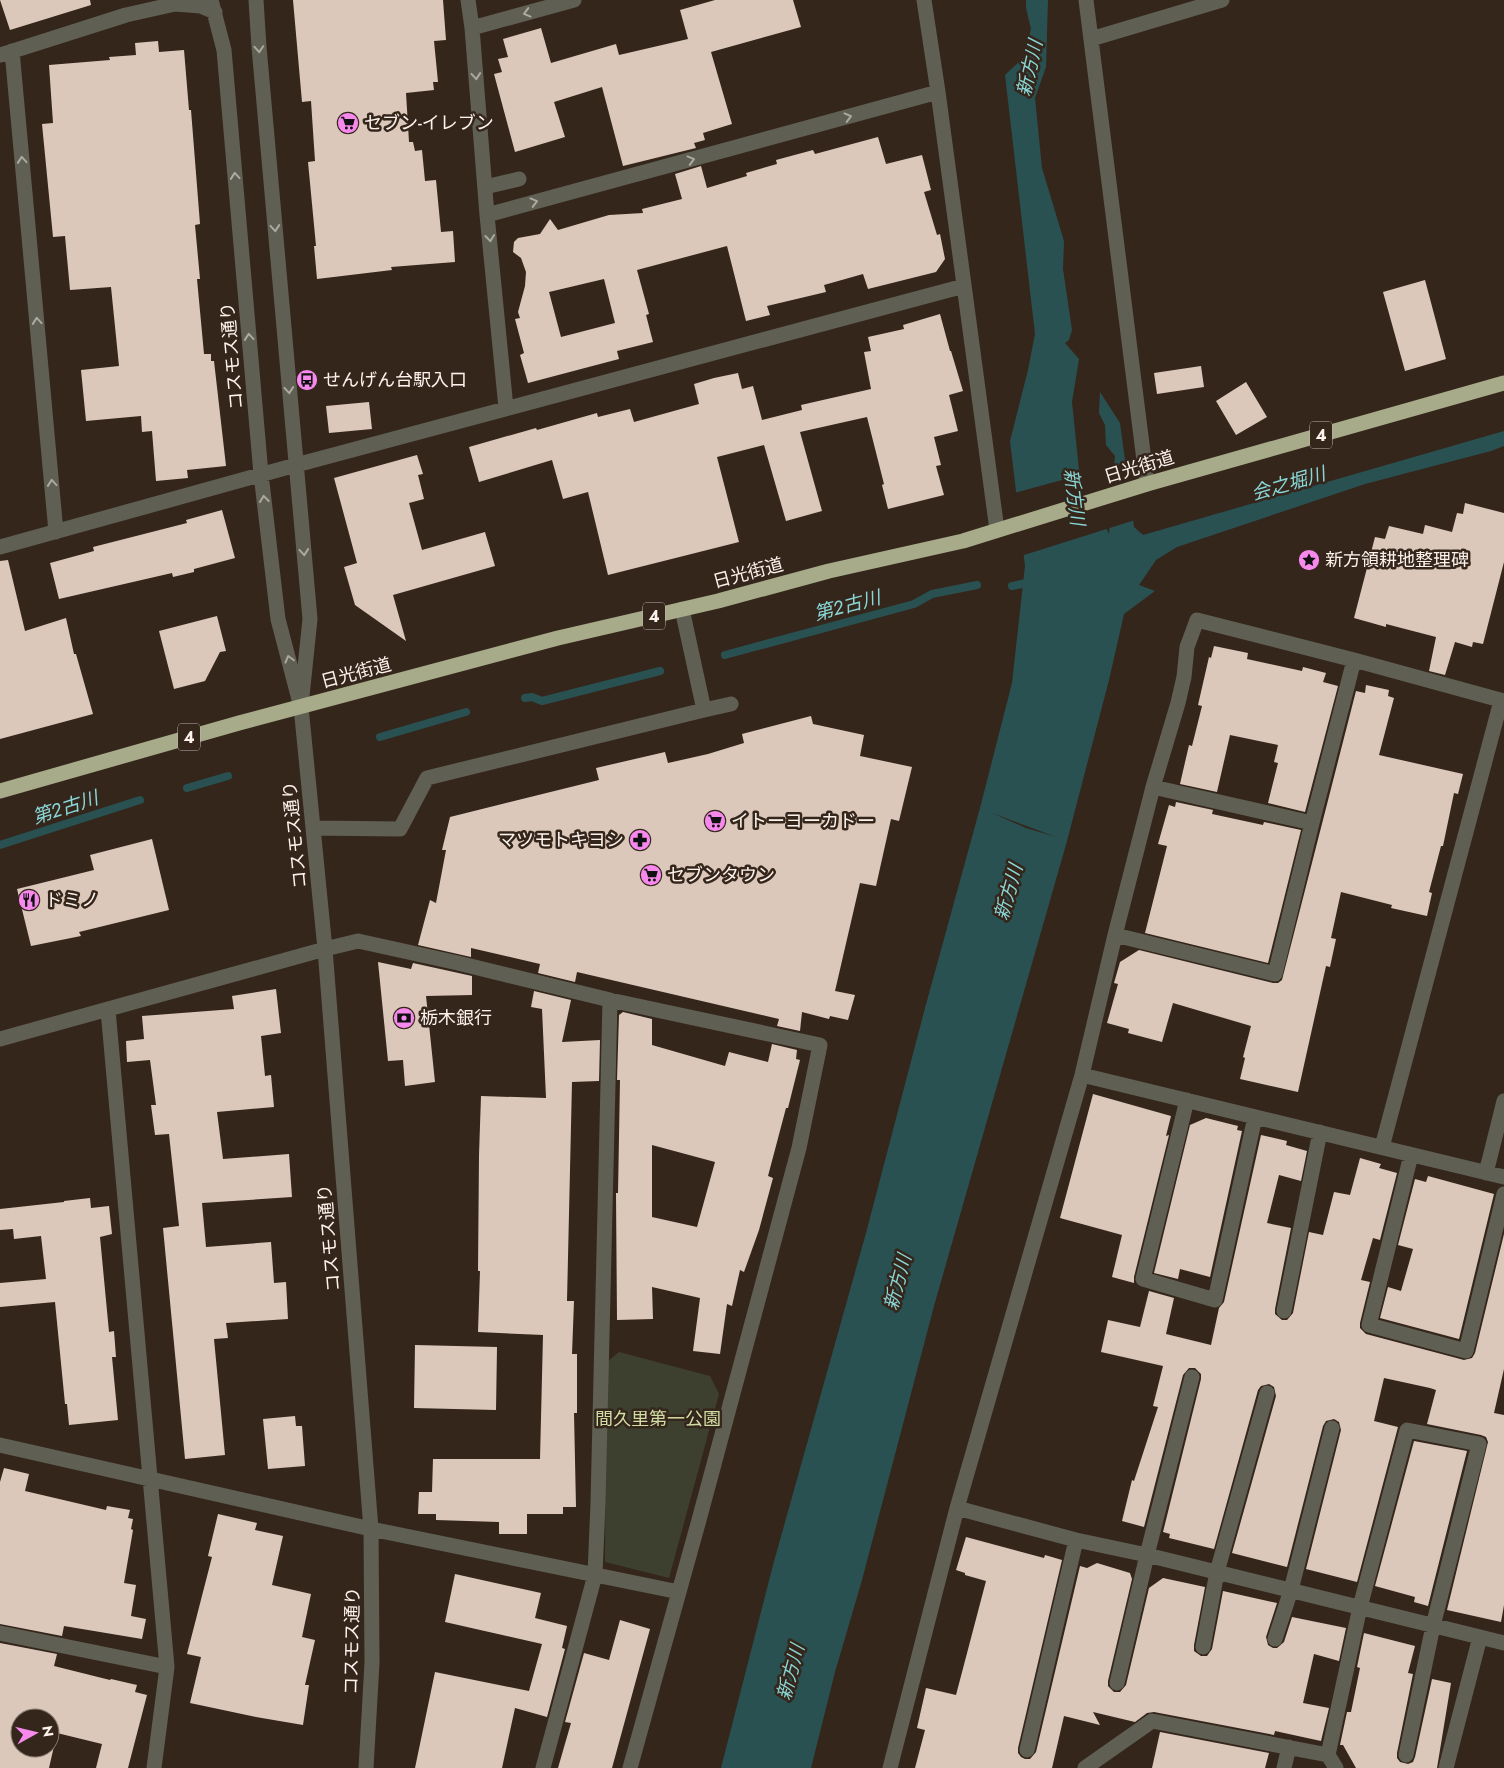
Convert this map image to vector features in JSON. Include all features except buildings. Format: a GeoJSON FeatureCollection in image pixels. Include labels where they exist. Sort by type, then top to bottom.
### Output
{"type":"FeatureCollection","features":[{"type":"Feature","properties":{"kind":"highway","name":"日光街道"},"geometry":{"type":"LineString","coordinates":[[0,791],[558,638],[682,609],[829,571],[963,541],[1143,485],[1504,383]]}},
{"type":"Feature","properties":{"kind":"street"},"geometry":{"type":"LineString","coordinates":[[126,14],[146,0]]}},
{"type":"Feature","properties":{"kind":"street","name":"コスモス通り"},"geometry":{"type":"LineString","coordinates":[[256,0],[310,618],[301,707]]}},
{"type":"Feature","properties":{"kind":"street"},"geometry":{"type":"LineString","coordinates":[[468,0],[506,408]]}},
{"type":"Feature","properties":{"kind":"street"},"geometry":{"type":"LineString","coordinates":[[472,28],[574,0]]}},
{"type":"Feature","properties":{"kind":"street"},"geometry":{"type":"LineString","coordinates":[[924,0],[964,286],[1002,529]]}},
{"type":"Feature","properties":{"kind":"street"},"geometry":{"type":"LineString","coordinates":[[1086,0],[1143,485]]}},
{"type":"Feature","properties":{"kind":"street"},"geometry":{"type":"LineString","coordinates":[[1091,39],[1222,0]]}},
{"type":"Feature","properties":{"kind":"street"},"geometry":{"type":"LineString","coordinates":[[56,532],[6,53],[126,14],[175,4],[213,6]]}},
{"type":"Feature","properties":{"kind":"street","name":"コスモス通り"},"geometry":{"type":"LineString","coordinates":[[213,6],[224,50],[261,474],[278,619],[301,707],[325,948],[371,1529],[372,1663],[366,1768]]}},
{"type":"Feature","properties":{"kind":"street"},"geometry":{"type":"LineString","coordinates":[[487,215],[938,92]]}},
{"type":"Feature","properties":{"kind":"street"},"geometry":{"type":"LineString","coordinates":[[485,187],[519,179]]}},
{"type":"Feature","properties":{"kind":"street"},"geometry":{"type":"LineString","coordinates":[[0,547],[261,474],[964,286]]}},
{"type":"Feature","properties":{"kind":"street"},"geometry":{"type":"LineString","coordinates":[[682,609],[704,710]]}},
{"type":"Feature","properties":{"kind":"street"},"geometry":{"type":"LineString","coordinates":[[890,1768],[957,1508],[1082,1075],[1153,787],[1178,703],[1184,677],[1187,647],[1196,620],[1354,660],[1503,701],[1382,1147]]}},
{"type":"Feature","properties":{"kind":"street"},"geometry":{"type":"LineString","coordinates":[[1115,935],[1275,974],[1354,660]]}},
{"type":"Feature","properties":{"kind":"street"},"geometry":{"type":"LineString","coordinates":[[313,828],[400,829],[427,778],[731,704]]}},
{"type":"Feature","properties":{"kind":"street"},"geometry":{"type":"LineString","coordinates":[[1153,787],[1312,823]]}},
{"type":"Feature","properties":{"kind":"street"},"geometry":{"type":"LineString","coordinates":[[0,1039],[325,948],[358,941],[458,962],[610,1000],[820,1045],[799,1148],[630,1768]]}},
{"type":"Feature","properties":{"kind":"street"},"geometry":{"type":"LineString","coordinates":[[543,1768],[595,1575],[610,1000]]}},
{"type":"Feature","properties":{"kind":"street"},"geometry":{"type":"LineString","coordinates":[[108,1010],[167,1667],[154,1768]]}},
{"type":"Feature","properties":{"kind":"street"},"geometry":{"type":"LineString","coordinates":[[1082,1075],[1504,1177]]}},
{"type":"Feature","properties":{"kind":"street"},"geometry":{"type":"LineString","coordinates":[[1187,1100],[1143,1279],[1215,1300],[1255,1116]]}},
{"type":"Feature","properties":{"kind":"street"},"geometry":{"type":"LineString","coordinates":[[1486,1172],[1504,1101]]}},
{"type":"Feature","properties":{"kind":"street"},"geometry":{"type":"LineString","coordinates":[[1284,1311],[1320,1132]]}},
{"type":"Feature","properties":{"kind":"street"},"geometry":{"type":"LineString","coordinates":[[1411,1155],[1369,1325],[1466,1351],[1504,1194]]}},
{"type":"Feature","properties":{"kind":"street"},"geometry":{"type":"LineString","coordinates":[[1117,1683],[1192,1377]]}},
{"type":"Feature","properties":{"kind":"street"},"geometry":{"type":"LineString","coordinates":[[1203,1647],[1217,1572],[1267,1393]]}},
{"type":"Feature","properties":{"kind":"street"},"geometry":{"type":"LineString","coordinates":[[1275,1639],[1291,1590],[1332,1428]]}},
{"type":"Feature","properties":{"kind":"street"},"geometry":{"type":"LineString","coordinates":[[1085,1768],[1152,1721],[1288,1747],[1332,1762],[1360,1607],[1407,1430],[1479,1444],[1433,1626],[1406,1755]]}},
{"type":"Feature","properties":{"kind":"street"},"geometry":{"type":"LineString","coordinates":[[0,1445],[371,1529],[679,1592]]}},
{"type":"Feature","properties":{"kind":"street"},"geometry":{"type":"LineString","coordinates":[[957,1508],[1076,1540],[1147,1555],[1504,1643]]}},
{"type":"Feature","properties":{"kind":"street"},"geometry":{"type":"LineString","coordinates":[[1027,1750],[1076,1540]]}},
{"type":"Feature","properties":{"kind":"street"},"geometry":{"type":"LineString","coordinates":[[0,1634],[167,1667]]}},
{"type":"Feature","properties":{"kind":"street"},"geometry":{"type":"LineString","coordinates":[[1446,1768],[1480,1637]]}},
{"type":"Feature","properties":{"kind":"street"},"geometry":{"type":"LineString","coordinates":[[1284,1768],[1288,1747]]}},
{"type":"Feature","properties":{"kind":"green space","name":"間久里第一公園"},"geometry":{"type":"Polygon","coordinates":[[[619,1352],[710,1376],[719,1394],[669,1578],[605,1562],[606,1363],[619,1352]]]}},
{"type":"Feature","properties":{"kind":"water","name":"新方川"},"geometry":{"type":"Polygon","coordinates":[[[1026,0],[1048,0],[1046,67],[1035,98],[1042,168],[1064,241],[1063,269],[1072,330],[1069,340],[1065,343],[1079,359],[1072,402],[1079,470],[1109,534],[1115,456],[1106,445],[1105,425],[1099,413],[1100,392],[1120,423],[1134,527],[1143,535],[1504,431],[1504,446],[1365,484],[1177,547],[1156,560],[1139,585],[1155,591],[1124,614],[1109,680],[1067,841],[934,1306],[862,1580],[835,1672],[811,1768],[721,1768],[773,1565],[866,1233],[1012,683],[1025,566],[1010,441],[1035,334],[1005,75],[1024,57],[1031,29],[1026,0]],[[992,813],[1026,828],[1056,837],[992,813]]]}},
{"type":"Feature","properties":{"kind":"pier"},"geometry":{"type":"Polygon","coordinates":[[[1128,463],[1135,520],[1021,556],[1014,493],[1084,474],[1108,525],[1112,467],[1128,463]]]}},
{"type":"Feature","properties":{"kind":"waterway"},"geometry":{"type":"LineString","coordinates":[[1012,586],[1032,582]]}},
{"type":"Feature","properties":{"kind":"waterway","name":"第２古川"},"geometry":{"type":"LineString","coordinates":[[725,655],[914,604],[932,594],[977,585]]}},
{"type":"Feature","properties":{"kind":"waterway","name":"第２古川"},"geometry":{"type":"LineString","coordinates":[[525,698],[532,697],[542,701],[660,671]]}},
{"type":"Feature","properties":{"kind":"waterway","name":"第２古川"},"geometry":{"type":"LineString","coordinates":[[380,737],[466,712]]}},
{"type":"Feature","properties":{"kind":"waterway","name":"第２古川"},"geometry":{"type":"LineString","coordinates":[[187,788],[228,776]]}},
{"type":"Feature","properties":{"kind":"waterway","name":"第２古川"},"geometry":{"type":"LineString","coordinates":[[0,845],[140,800]]}},
{"type":"Feature","properties":{"kind":"place","name":"セブン-イレブン"},"geometry":{"type":"Point","coordinates":[348,123]}},
{"type":"Feature","properties":{"kind":"place","name":"せんげん台駅入口"},"geometry":{"type":"Point","coordinates":[307,380]}},
{"type":"Feature","properties":{"kind":"place","name":"新方領耕地整理碑"},"geometry":{"type":"Point","coordinates":[1309,560]}},
{"type":"Feature","properties":{"kind":"place","name":"イトーヨーカドー"},"geometry":{"type":"Point","coordinates":[715,821]}},
{"type":"Feature","properties":{"kind":"place","name":"マツモトキヨシ"},"geometry":{"type":"Point","coordinates":[640,840]}},
{"type":"Feature","properties":{"kind":"place","name":"セブンタウン"},"geometry":{"type":"Point","coordinates":[651,875]}},
{"type":"Feature","properties":{"kind":"place","name":"ドミノ"},"geometry":{"type":"Point","coordinates":[29,900]}},
{"type":"Feature","properties":{"kind":"place","name":"栃木銀行"},"geometry":{"type":"Point","coordinates":[404,1018]}},
{"type":"Feature","properties":{"kind":"water label","name":"会之堀川"},"geometry":{"type":"Point","coordinates":[1288,483]}}]}
